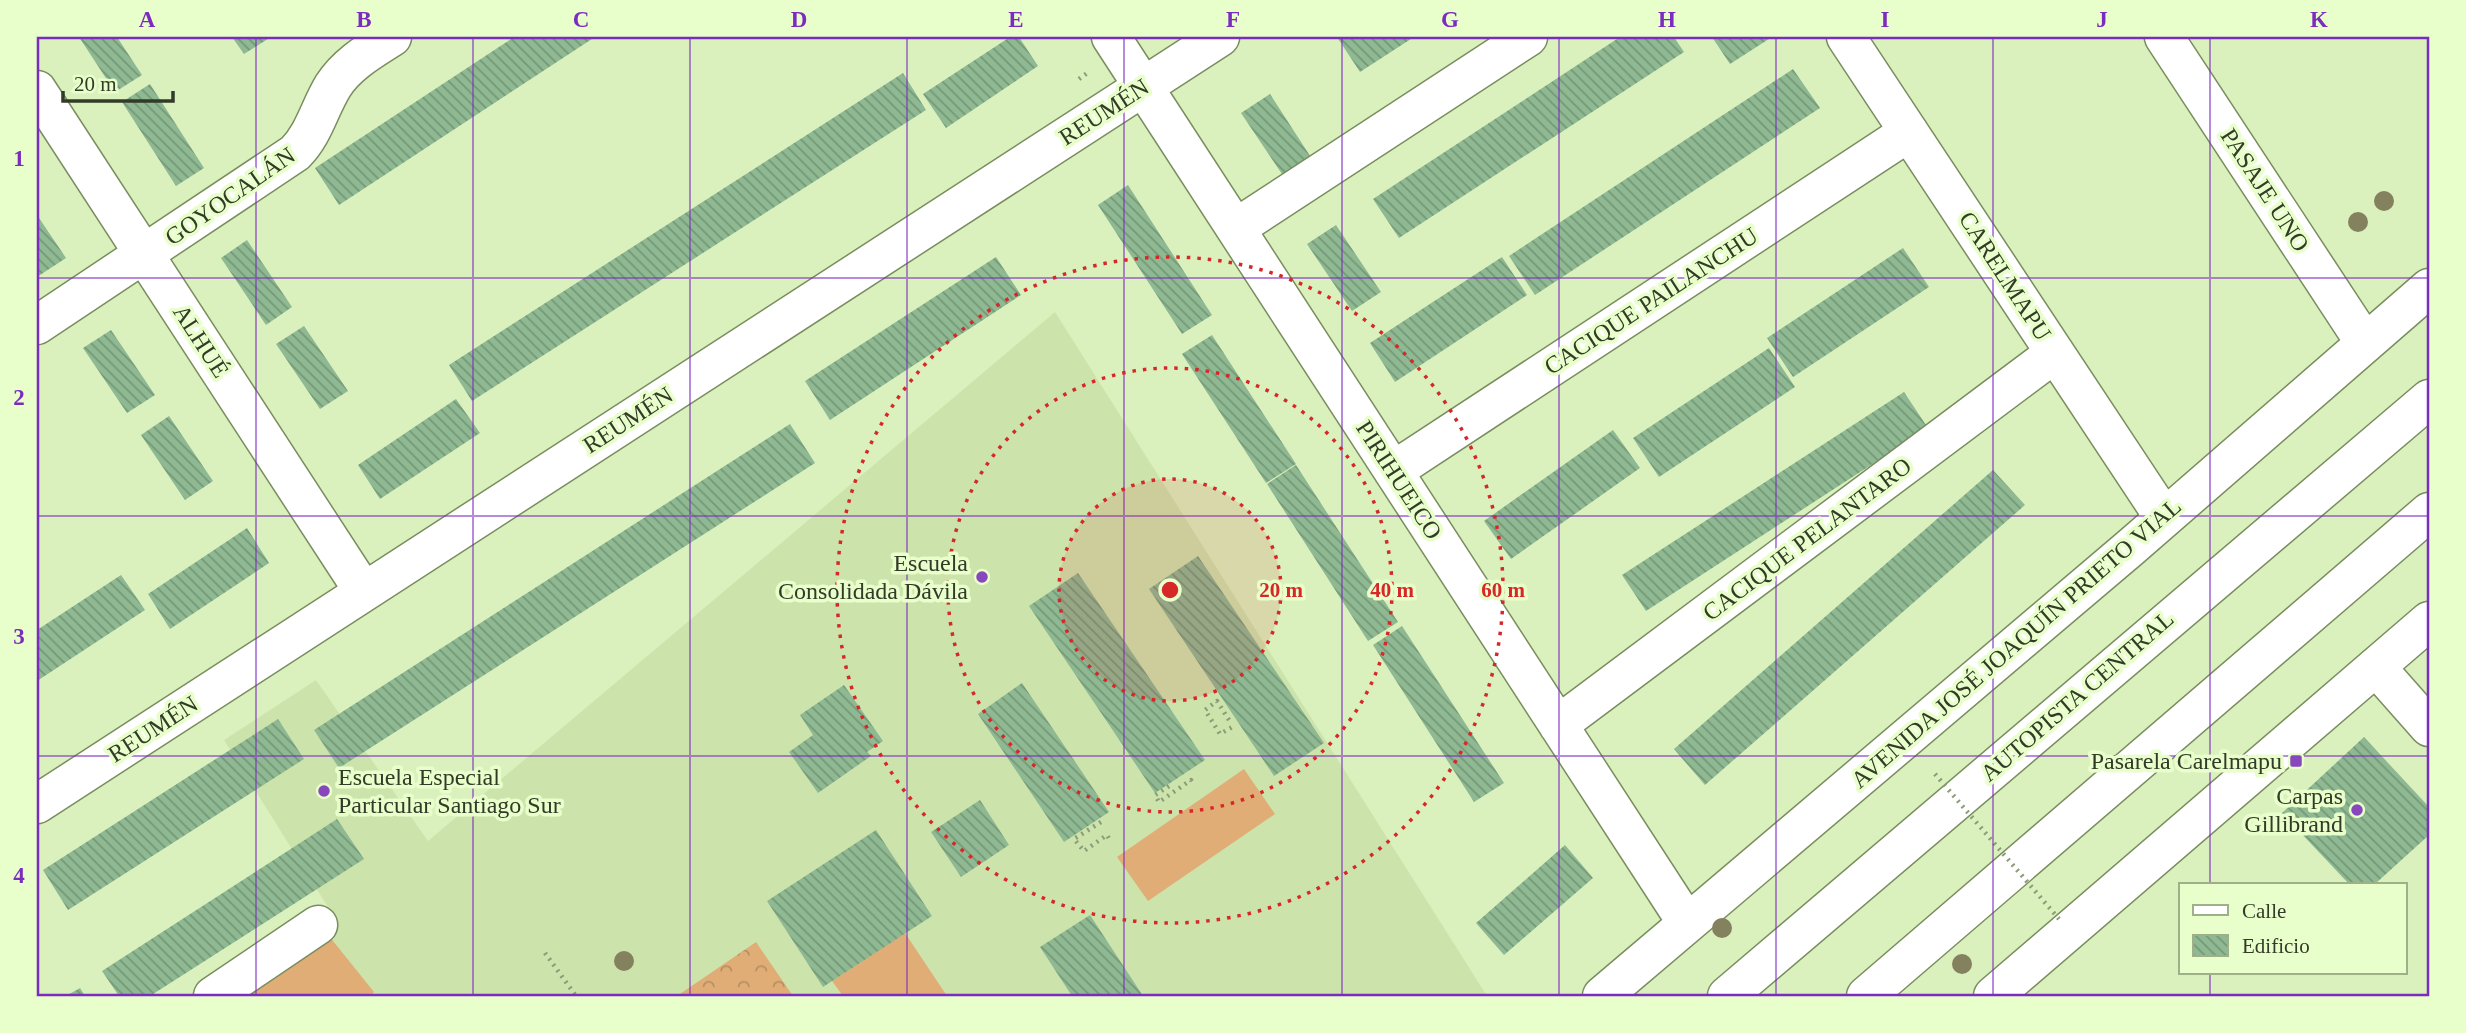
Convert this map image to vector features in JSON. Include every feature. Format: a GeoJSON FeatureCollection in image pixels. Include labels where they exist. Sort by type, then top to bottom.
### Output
{"type":"FeatureCollection","features":[{"type":"Feature","properties":{"kind":"main road","name":"GOYOCALÁN"},"geometry":{"type":"LineString","coordinates":[[37,325],[295,153],[313,131],[340,76],[365,54],[392,37]]}},
{"type":"Feature","properties":{"kind":"main road","name":"PIRIHUEICO"},"geometry":{"type":"LineString","coordinates":[[1111,37],[1687,923]]}},
{"type":"Feature","properties":{"kind":"main road","name":"REUMÉN"},"geometry":{"type":"LineString","coordinates":[[37,804],[1220,37]]}},
{"type":"Feature","properties":{"kind":"main road"},"geometry":{"type":"LineString","coordinates":[[1236,228],[1528,37]]}},
{"type":"Feature","properties":{"kind":"main road","name":"CARELMAPU"},"geometry":{"type":"LineString","coordinates":[[1846,37],[2163,516]]}},
{"type":"Feature","properties":{"kind":"main road","name":"PASAJE UNO"},"geometry":{"type":"LineString","coordinates":[[2164,37],[2365,343]]}},
{"type":"Feature","properties":{"kind":"main road","name":"ALHUÉ"},"geometry":{"type":"LineString","coordinates":[[37,90],[364,592]]}},
{"type":"Feature","properties":{"kind":"main road","name":"CACIQUE PAILANCHU"},"geometry":{"type":"LineString","coordinates":[[1393,471],[1909,132]]}},
{"type":"Feature","properties":{"kind":"main road","name":"AVENIDA JOSÉ JOAQUÍN PRIETO VIAL"},"geometry":{"type":"LineString","coordinates":[[1602,996],[2130,548],[2163,516],[2429,288]]}},
{"type":"Feature","properties":{"kind":"main road","name":"CACIQUE PELANTARO"},"geometry":{"type":"LineString","coordinates":[[1558,725],[2055,353]]}},
{"type":"Feature","properties":{"kind":"main road","name":"AUTOPISTA CENTRAL"},"geometry":{"type":"LineString","coordinates":[[1727,996],[2429,399]]}},
{"type":"Feature","properties":{"kind":"main road"},"geometry":{"type":"LineString","coordinates":[[1866,996],[2429,512]]}},
{"type":"Feature","properties":{"kind":"main road"},"geometry":{"type":"LineString","coordinates":[[1993,996],[2429,621]]}},
{"type":"Feature","properties":{"kind":"main road"},"geometry":{"type":"LineString","coordinates":[[2376,667],[2429,727]]}},
{"type":"Feature","properties":{"kind":"main road"},"geometry":{"type":"LineString","coordinates":[[213,996],[318,925]]}},
{"type":"Feature","properties":{"kind":"path"},"geometry":{"type":"LineString","coordinates":[[1229,720],[1217,701],[1205,710],[1220,734],[1234,726]]}},
{"type":"Feature","properties":{"kind":"path"},"geometry":{"type":"LineString","coordinates":[[1935,774],[2059,919]]}},
{"type":"Feature","properties":{"kind":"path"},"geometry":{"type":"LineString","coordinates":[[1169,786],[1155,795],[1159,802],[1191,780],[1194,784]]}},
{"type":"Feature","properties":{"kind":"path"},"geometry":{"type":"LineString","coordinates":[[1101,822],[1074,839],[1084,851],[1107,835],[1111,842]]}},
{"type":"Feature","properties":{"kind":"path"},"geometry":{"type":"LineString","coordinates":[[545,953],[576,996]]}},
{"type":"Feature","properties":{"kind":"shaded area","name":"Escuela Consolidada Dávila"},"geometry":{"type":"Polygon","coordinates":[[[1055,312],[1487,996],[248,996],[336,920],[224,740],[316,680],[428,841],[1055,312]]]}},
{"type":"Feature","properties":{"kind":"green space"},"geometry":{"type":"Polygon","coordinates":[[[1244,769],[1275,814],[1148,901],[1117,857],[1244,769]]]}},
{"type":"Feature","properties":{"kind":"green space"},"geometry":{"type":"Polygon","coordinates":[[[325,931],[374,992],[370,996],[248,996],[325,931]]]}},
{"type":"Feature","properties":{"kind":"green space"},"geometry":{"type":"Polygon","coordinates":[[[905,933],[947,996],[843,996],[832,981],[905,933]]]}},
{"type":"Feature","properties":{"kind":"green space"},"geometry":{"type":"Polygon","coordinates":[[[756,942],[793,996],[677,996],[756,942]]]}},
{"type":"Feature","properties":{"kind":"building"},"geometry":{"type":"Polygon","coordinates":[[[79,37],[117,37],[142,75],[115,92],[79,37]]]}},
{"type":"Feature","properties":{"kind":"building"},"geometry":{"type":"Polygon","coordinates":[[[232,37],[271,37],[244,54],[232,37]]]}},
{"type":"Feature","properties":{"kind":"building"},"geometry":{"type":"Polygon","coordinates":[[[514,37],[595,37],[339,205],[315,168],[514,37]]]}},
{"type":"Feature","properties":{"kind":"building"},"geometry":{"type":"Polygon","coordinates":[[[1010,37],[1019,37],[1038,66],[946,128],[923,94],[1010,37]]]}},
{"type":"Feature","properties":{"kind":"building"},"geometry":{"type":"Polygon","coordinates":[[[1337,37],[1414,37],[1360,72],[1337,37]]]}},
{"type":"Feature","properties":{"kind":"building"},"geometry":{"type":"Polygon","coordinates":[[[1620,37],[1674,37],[1684,52],[1399,238],[1373,199],[1620,37]]]}},
{"type":"Feature","properties":{"kind":"building"},"geometry":{"type":"Polygon","coordinates":[[[1712,37],[1772,37],[1730,64],[1712,37]]]}},
{"type":"Feature","properties":{"kind":"building"},"geometry":{"type":"Polygon","coordinates":[[[1793,69],[1820,108],[1535,295],[1509,256],[1793,69]]]}},
{"type":"Feature","properties":{"kind":"building"},"geometry":{"type":"Polygon","coordinates":[[[903,73],[926,110],[472,401],[449,365],[903,73]]]}},
{"type":"Feature","properties":{"kind":"building"},"geometry":{"type":"Polygon","coordinates":[[[150,84],[204,168],[176,186],[122,102],[150,84]]]}},
{"type":"Feature","properties":{"kind":"building"},"geometry":{"type":"Polygon","coordinates":[[[1270,94],[1314,162],[1286,180],[1241,113],[1270,94]]]}},
{"type":"Feature","properties":{"kind":"building"},"geometry":{"type":"Polygon","coordinates":[[[1128,185],[1212,315],[1182,334],[1098,205],[1128,185]]]}},
{"type":"Feature","properties":{"kind":"building"},"geometry":{"type":"Polygon","coordinates":[[[37,215],[66,258],[37,277],[37,215]]]}},
{"type":"Feature","properties":{"kind":"building"},"geometry":{"type":"Polygon","coordinates":[[[1336,225],[1381,292],[1352,311],[1307,244],[1336,225]]]}},
{"type":"Feature","properties":{"kind":"building"},"geometry":{"type":"Polygon","coordinates":[[[247,240],[292,307],[266,325],[221,258],[247,240]]]}},
{"type":"Feature","properties":{"kind":"building"},"geometry":{"type":"Polygon","coordinates":[[[1903,248],[1929,287],[1793,377],[1767,338],[1903,248]]]}},
{"type":"Feature","properties":{"kind":"building"},"geometry":{"type":"Polygon","coordinates":[[[996,257],[1021,295],[830,420],[805,381],[996,257]]]}},
{"type":"Feature","properties":{"kind":"building"},"geometry":{"type":"Polygon","coordinates":[[[1502,257],[1527,295],[1395,382],[1370,343],[1502,257]]]}},
{"type":"Feature","properties":{"kind":"building"},"geometry":{"type":"Polygon","coordinates":[[[304,326],[348,391],[320,409],[276,344],[304,326]]]}},
{"type":"Feature","properties":{"kind":"building"},"geometry":{"type":"Polygon","coordinates":[[[111,330],[155,395],[127,413],[83,348],[111,330]]]}},
{"type":"Feature","properties":{"kind":"building"},"geometry":{"type":"Polygon","coordinates":[[[1212,335],[1296,464],[1266,483],[1182,354],[1212,335]]]}},
{"type":"Feature","properties":{"kind":"building"},"geometry":{"type":"Polygon","coordinates":[[[1769,348],[1795,387],[1659,477],[1633,438],[1769,348]]]}},
{"type":"Feature","properties":{"kind":"building"},"geometry":{"type":"Polygon","coordinates":[[[1904,392],[1928,428],[1646,611],[1622,575],[1904,392]]]}},
{"type":"Feature","properties":{"kind":"building"},"geometry":{"type":"Polygon","coordinates":[[[456,399],[480,433],[380,499],[358,465],[456,399]]]}},
{"type":"Feature","properties":{"kind":"building"},"geometry":{"type":"Polygon","coordinates":[[[169,416],[213,481],[185,500],[141,435],[169,416]]]}},
{"type":"Feature","properties":{"kind":"building"},"geometry":{"type":"Polygon","coordinates":[[[790,424],[815,463],[339,768],[314,730],[790,424]]]}},
{"type":"Feature","properties":{"kind":"building"},"geometry":{"type":"Polygon","coordinates":[[[1613,430],[1640,468],[1511,559],[1484,521],[1613,430]]]}},
{"type":"Feature","properties":{"kind":"building"},"geometry":{"type":"Polygon","coordinates":[[[1296,465],[1398,622],[1368,641],[1267,484],[1296,465]]]}},
{"type":"Feature","properties":{"kind":"building"},"geometry":{"type":"Polygon","coordinates":[[[1993,470],[2025,505],[1705,785],[1674,749],[1993,470]]]}},
{"type":"Feature","properties":{"kind":"building"},"geometry":{"type":"Polygon","coordinates":[[[247,528],[269,563],[170,629],[148,594],[247,528]]]}},
{"type":"Feature","properties":{"kind":"building"},"geometry":{"type":"Polygon","coordinates":[[[1198,556],[1324,743],[1274,776],[1149,589],[1198,556]]]}},
{"type":"Feature","properties":{"kind":"building"},"geometry":{"type":"Polygon","coordinates":[[[1078,573],[1205,760],[1155,793],[1029,606],[1078,573]]]}},
{"type":"Feature","properties":{"kind":"building"},"geometry":{"type":"Polygon","coordinates":[[[121,575],[145,610],[37,681],[37,630],[121,575]]]}},
{"type":"Feature","properties":{"kind":"building"},"geometry":{"type":"Polygon","coordinates":[[[1402,626],[1504,783],[1474,802],[1373,645],[1402,626]]]}},
{"type":"Feature","properties":{"kind":"building"},"geometry":{"type":"Polygon","coordinates":[[[1022,683],[1109,812],[1064,842],[978,714],[1022,683]]]}},
{"type":"Feature","properties":{"kind":"building"},"geometry":{"type":"Polygon","coordinates":[[[844,685],[883,741],[867,752],[871,756],[818,793],[789,752],[813,735],[800,715],[844,685]]]}},
{"type":"Feature","properties":{"kind":"building"},"geometry":{"type":"Polygon","coordinates":[[[278,719],[304,759],[68,910],[43,870],[278,719]]]}},
{"type":"Feature","properties":{"kind":"building","name":"Carpas Gillibrand"},"geometry":{"type":"Polygon","coordinates":[[[2364,737],[2429,807],[2429,835],[2376,883],[2348,883],[2282,813],[2364,737]]]}},
{"type":"Feature","properties":{"kind":"building"},"geometry":{"type":"Polygon","coordinates":[[[980,800],[1009,845],[961,877],[931,832],[980,800]]]}},
{"type":"Feature","properties":{"kind":"building"},"geometry":{"type":"Polygon","coordinates":[[[337,819],[364,859],[150,996],[119,996],[102,971],[337,819]]]}},
{"type":"Feature","properties":{"kind":"building"},"geometry":{"type":"Polygon","coordinates":[[[876,830],[932,916],[823,987],[767,901],[876,830]]]}},
{"type":"Feature","properties":{"kind":"building"},"geometry":{"type":"Polygon","coordinates":[[[1565,845],[1593,878],[1504,955],[1476,923],[1565,845]]]}},
{"type":"Feature","properties":{"kind":"building"},"geometry":{"type":"Polygon","coordinates":[[[1090,915],[1143,996],[1072,996],[1040,947],[1090,915]]]}},
{"type":"Feature","properties":{"kind":"building"},"geometry":{"type":"Polygon","coordinates":[[[80,988],[85,996],[66,996],[80,988]]]}},
{"type":"Feature","properties":{"kind":"place","name":"Escuela Consolidada Dávila"},"geometry":{"type":"Point","coordinates":[982,577]}},
{"type":"Feature","properties":{"kind":"place","name":"Pasarela Carelmapu"},"geometry":{"type":"Point","coordinates":[2296,761]}},
{"type":"Feature","properties":{"kind":"place","name":"Escuela Especial Particular Santiago Sur"},"geometry":{"type":"Point","coordinates":[324,791]}},
{"type":"Feature","properties":{"kind":"place","name":"Carpas Gillibrand"},"geometry":{"type":"Point","coordinates":[2357,810]}}]}
